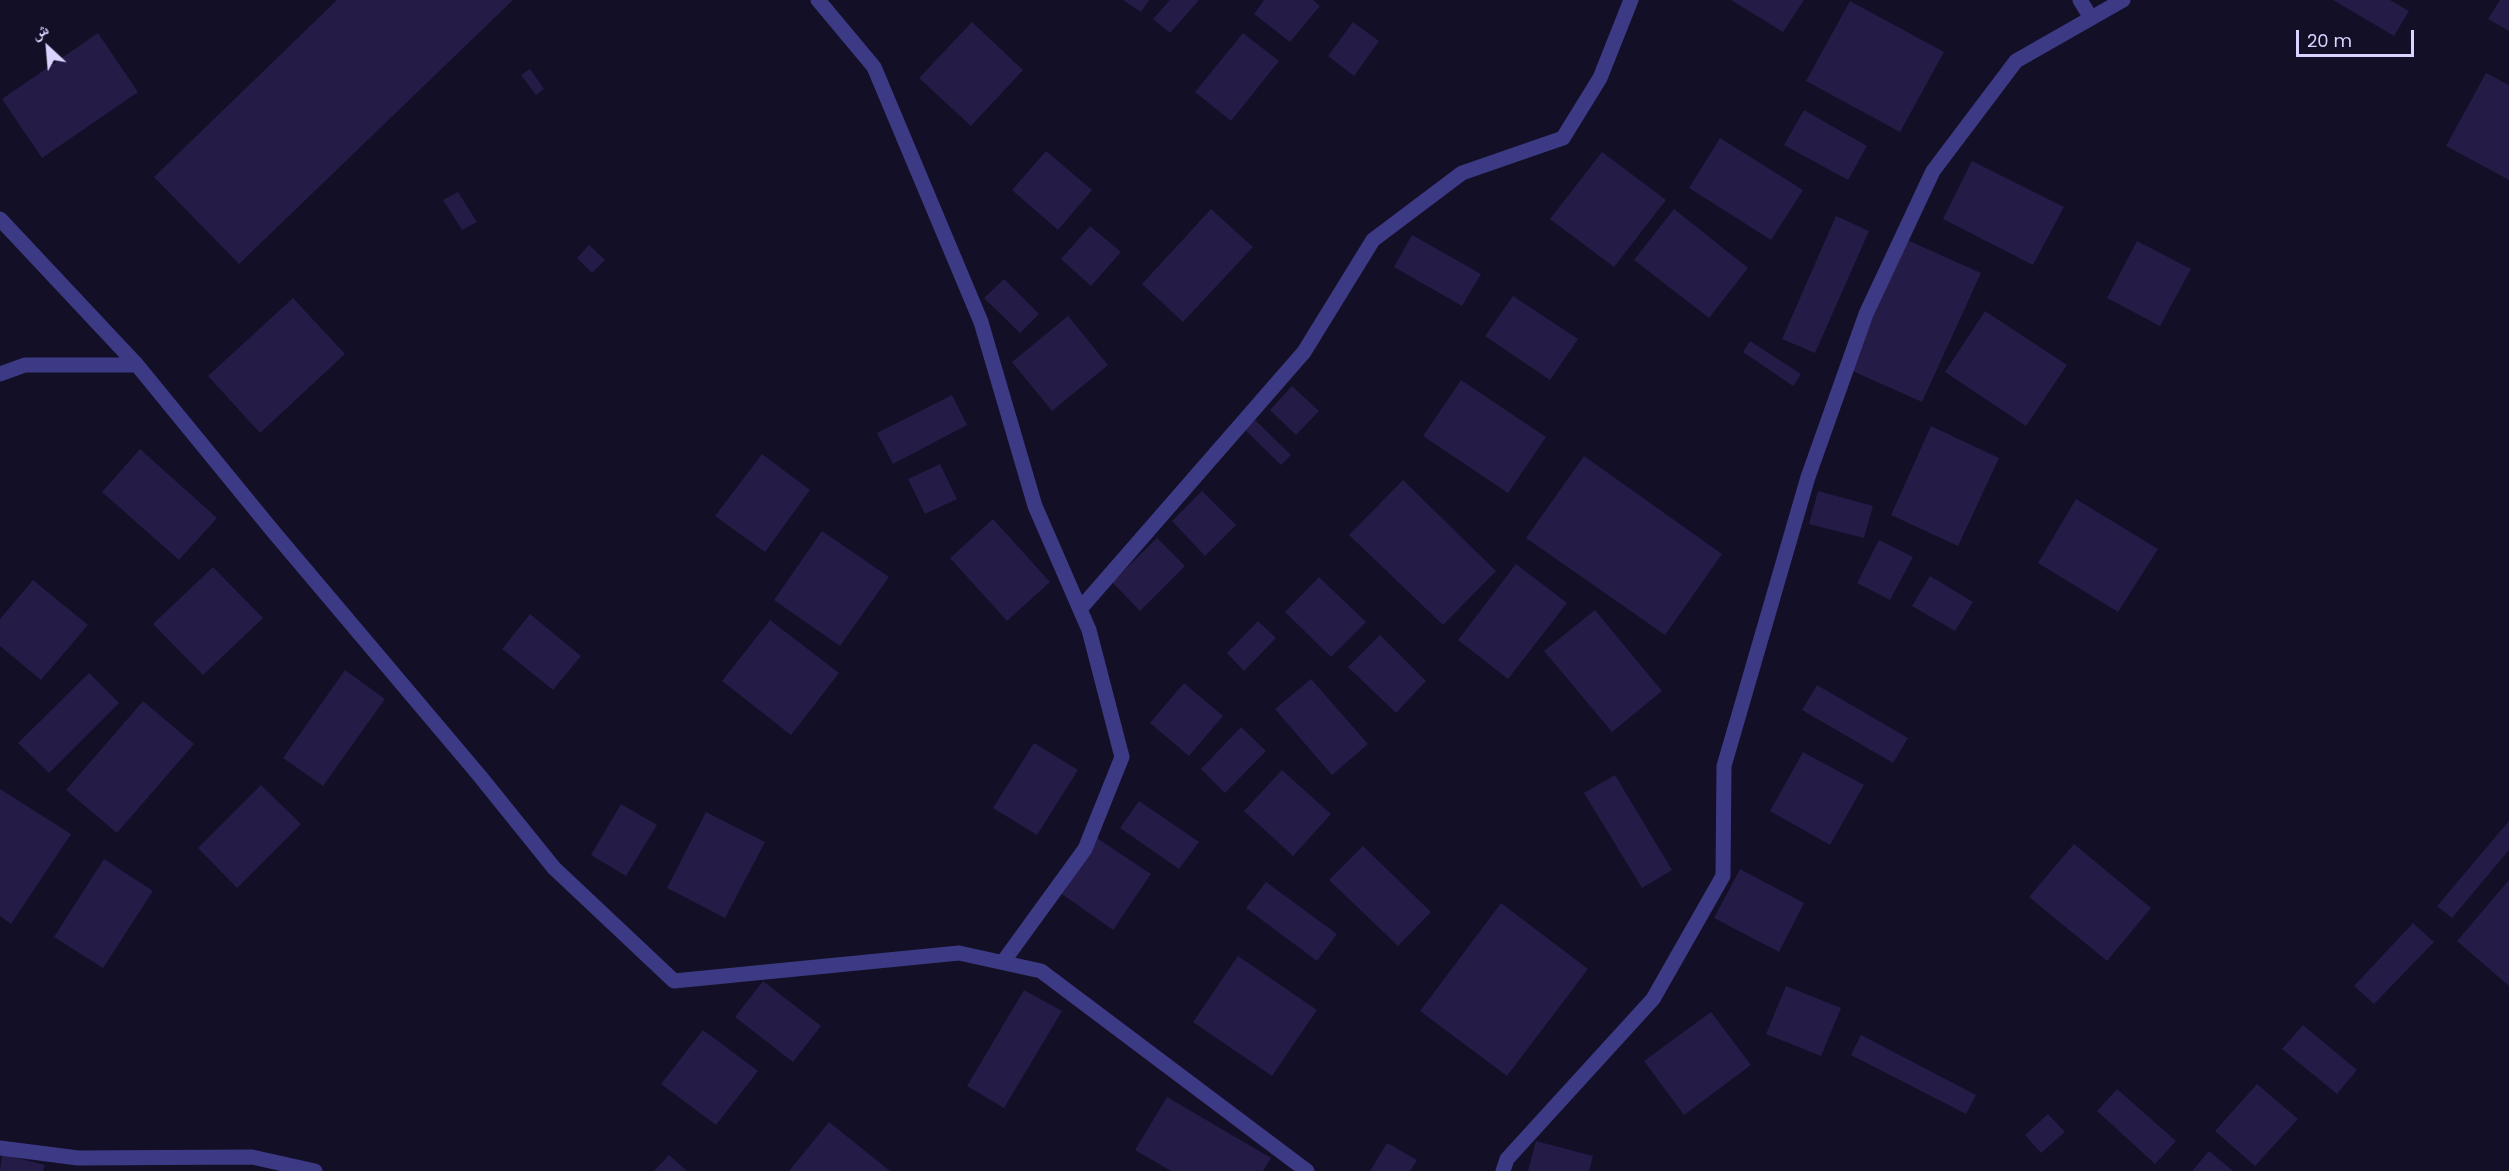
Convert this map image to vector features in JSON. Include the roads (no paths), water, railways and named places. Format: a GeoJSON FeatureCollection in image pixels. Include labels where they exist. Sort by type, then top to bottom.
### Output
{"type":"FeatureCollection","features":[{"type":"Feature","properties":{"kind":"street"},"geometry":{"type":"LineString","coordinates":[[818,0],[874,67],[981,322],[1035,506],[1089,630],[1122,757],[1085,849],[1003,963]]}},
{"type":"Feature","properties":{"kind":"street"},"geometry":{"type":"LineString","coordinates":[[1080,609],[1304,352],[1373,240],[1462,172],[1563,138],[1600,78],[1630,0]]}},
{"type":"Feature","properties":{"kind":"street"},"geometry":{"type":"LineString","coordinates":[[2080,0],[2091,18]]}},
{"type":"Feature","properties":{"kind":"street"},"geometry":{"type":"LineString","coordinates":[[1503,1171],[1507,1159],[1653,999],[1723,876],[1724,766],[1808,477],[1866,314],[1933,171],[2016,61],[2122,0]]}},
{"type":"Feature","properties":{"kind":"street"},"geometry":{"type":"LineString","coordinates":[[0,219],[137,365],[272,530],[472,766],[554,868],[674,981],[959,953],[1041,971],[1307,1171]]}},
{"type":"Feature","properties":{"kind":"street"},"geometry":{"type":"LineString","coordinates":[[0,374],[25,365],[137,365]]}},
{"type":"Feature","properties":{"kind":"street"},"geometry":{"type":"LineString","coordinates":[[0,1148],[78,1158],[252,1157],[315,1171]]}}]}
